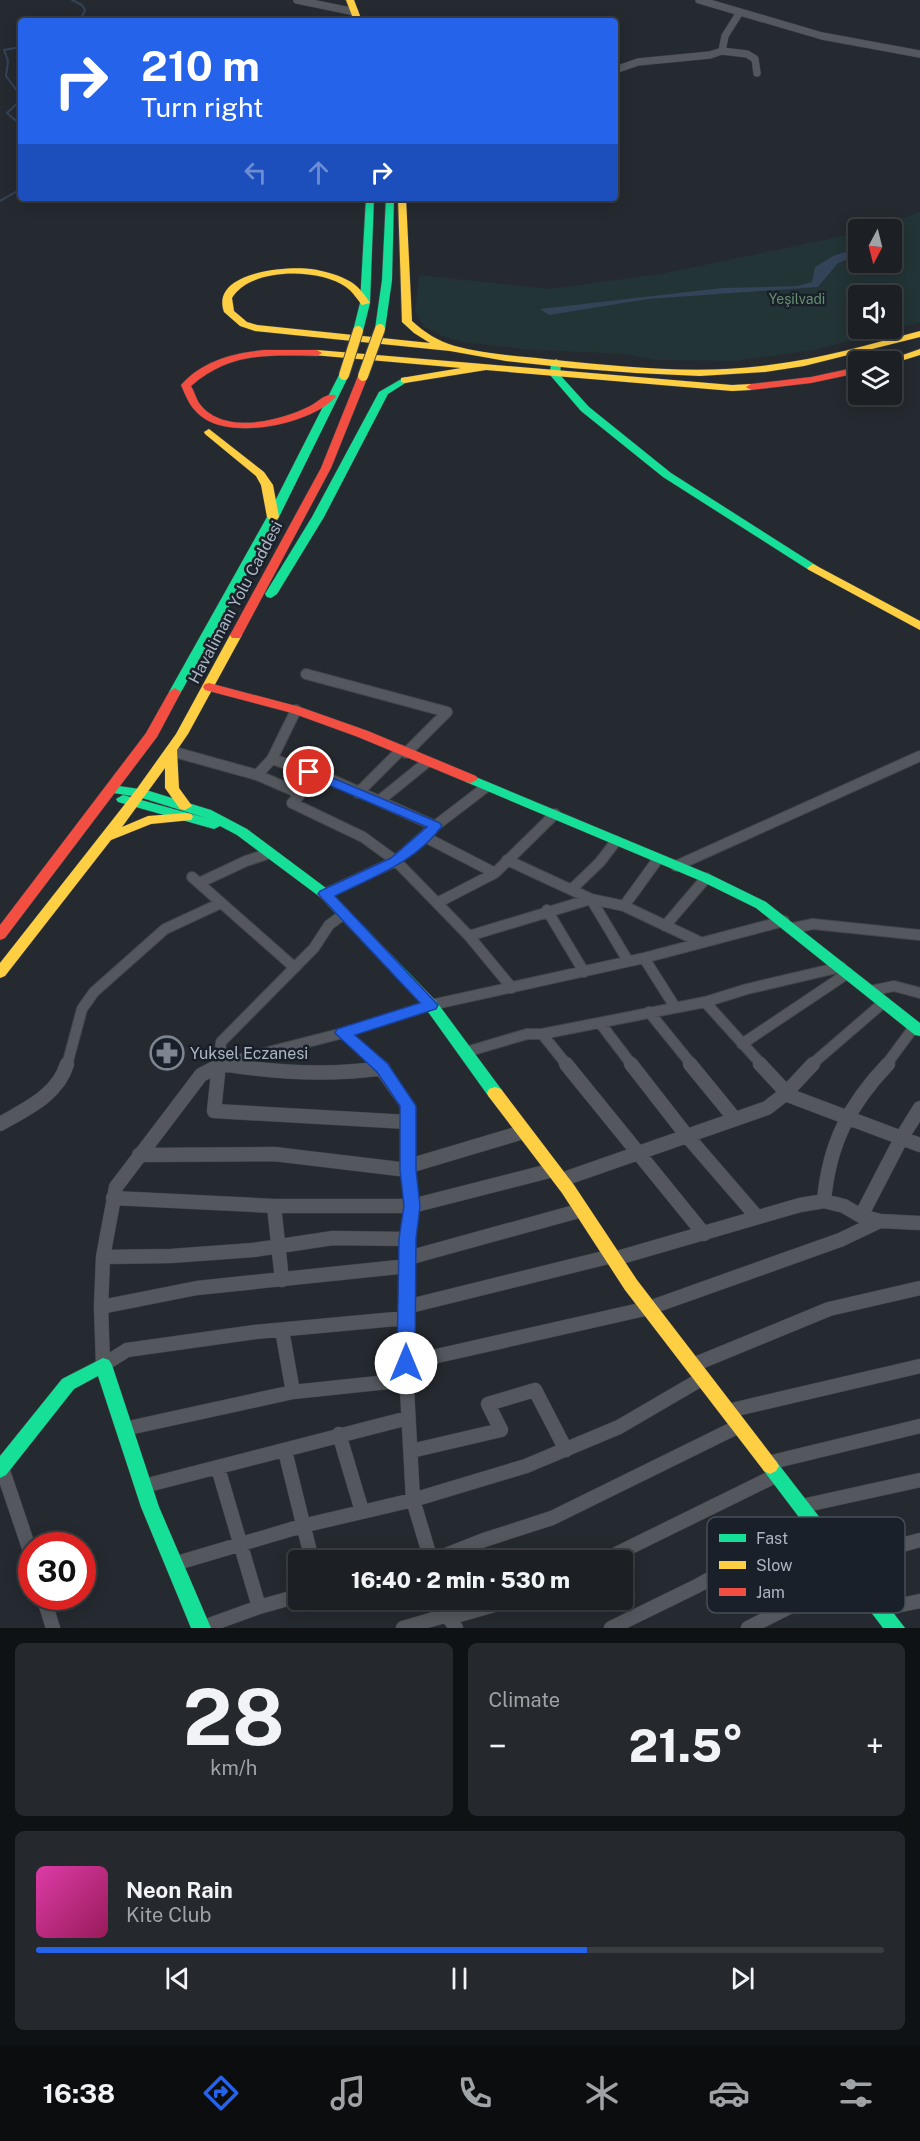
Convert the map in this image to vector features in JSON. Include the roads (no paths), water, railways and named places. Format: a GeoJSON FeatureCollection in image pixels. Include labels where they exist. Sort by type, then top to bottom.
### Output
{"type":"FeatureCollection","features":[{"type":"Feature","properties":{"kind":"main road","name":"Havalimanı Yolu Caddesi"},"geometry":{"type":"LineString","coordinates":[[0,935],[152,734],[273,517],[336,392],[344,375],[365,303],[370,201]]}},
{"type":"Feature","properties":{"kind":"main road","name":"Havalimanı Yolu Caddesi"},"geometry":{"type":"LineString","coordinates":[[0,973],[102,844],[171,751],[210,687],[228,646],[326,468],[380,329],[387,280],[390,201]]}},
{"type":"Feature","properties":{"kind":"main road"},"geometry":{"type":"LineString","coordinates":[[402,201],[407,322],[415,333],[426,340],[448,348]]}},
{"type":"Feature","properties":{"kind":"main road"},"geometry":{"type":"LineString","coordinates":[[365,303],[349,285],[336,278],[300,272],[283,272],[259,276],[240,284],[226,300],[226,308],[230,315],[240,323],[275,331],[448,348],[555,368],[732,388],[785,385],[848,373]]}},
{"type":"Feature","properties":{"kind":"main road"},"geometry":{"type":"LineString","coordinates":[[336,392],[321,407],[304,416],[264,424],[226,421],[207,416],[196,409],[190,401],[186,385],[194,374],[210,364],[238,355],[317,353],[482,369],[739,371],[805,363],[873,348],[920,334]]}},
{"type":"Feature","properties":{"kind":"main road"},"geometry":{"type":"LineString","coordinates":[[902,358],[920,352]]}},
{"type":"Feature","properties":{"kind":"main road"},"geometry":{"type":"LineString","coordinates":[[555,368],[585,409],[667,475],[833,581],[920,626]]}},
{"type":"Feature","properties":{"kind":"main road"},"geometry":{"type":"LineString","coordinates":[[228,646],[254,621],[318,517],[384,392],[399,383],[417,378],[482,369]]}},
{"type":"Feature","properties":{"kind":"main road"},"geometry":{"type":"LineString","coordinates":[[209,432],[260,474],[267,485],[273,517]]}},
{"type":"Feature","properties":{"kind":"main road"},"geometry":{"type":"LineString","coordinates":[[210,687],[296,710],[363,734],[706,878],[761,904],[789,924],[917,1029]]}},
{"type":"Feature","properties":{"kind":"main road"},"geometry":{"type":"LineString","coordinates":[[171,751],[171,789],[185,812]]}},
{"type":"Feature","properties":{"kind":"main road"},"geometry":{"type":"LineString","coordinates":[[111,790],[242,832],[325,894],[431,1005],[557,1175],[649,1308],[810,1517]]}},
{"type":"Feature","properties":{"kind":"main road"},"geometry":{"type":"LineString","coordinates":[[102,844],[140,821],[185,812]]}},
{"type":"Feature","properties":{"kind":"main road"},"geometry":{"type":"LineString","coordinates":[[1,1466],[68,1384],[104,1365],[144,1486],[201,1628]]}},
{"type":"Feature","properties":{"kind":"main road"},"geometry":{"type":"LineString","coordinates":[[884,1613],[896,1628]]}},
{"type":"Feature","properties":{"kind":"street"},"geometry":{"type":"LineString","coordinates":[[297,0],[356,8]]}},
{"type":"Feature","properties":{"kind":"street"},"geometry":{"type":"LineString","coordinates":[[699,0],[840,39],[920,54]]}},
{"type":"Feature","properties":{"kind":"street"},"geometry":{"type":"LineString","coordinates":[[722,51],[725,36],[740,12]]}},
{"type":"Feature","properties":{"kind":"street"},"geometry":{"type":"LineString","coordinates":[[840,39],[843,47]]}},
{"type":"Feature","properties":{"kind":"street"},"geometry":{"type":"LineString","coordinates":[[618,69],[638,62],[722,51],[747,54],[754,59],[758,73]]}},
{"type":"Feature","properties":{"kind":"street"},"geometry":{"type":"LineString","coordinates":[[306,674],[447,712],[358,793]]}},
{"type":"Feature","properties":{"kind":"street"},"geometry":{"type":"LineString","coordinates":[[258,775],[272,759],[296,710]]}},
{"type":"Feature","properties":{"kind":"street"},"geometry":{"type":"LineString","coordinates":[[171,751],[258,775],[292,790],[299,796],[292,802],[353,832],[396,861],[469,936],[512,988]]}},
{"type":"Feature","properties":{"kind":"street"},"geometry":{"type":"LineString","coordinates":[[676,866],[920,756]]}},
{"type":"Feature","properties":{"kind":"street"},"geometry":{"type":"LineString","coordinates":[[272,759],[328,778],[435,826]]}},
{"type":"Feature","properties":{"kind":"street"},"geometry":{"type":"LineString","coordinates":[[379,801],[427,762]]}},
{"type":"Feature","properties":{"kind":"street"},"geometry":{"type":"LineString","coordinates":[[325,894],[396,861],[435,826],[486,787]]}},
{"type":"Feature","properties":{"kind":"street"},"geometry":{"type":"LineString","coordinates":[[437,903],[495,873],[555,814]]}},
{"type":"Feature","properties":{"kind":"street"},"geometry":{"type":"LineString","coordinates":[[425,837],[495,873]]}},
{"type":"Feature","properties":{"kind":"street"},"geometry":{"type":"LineString","coordinates":[[572,889],[600,862],[616,841]]}},
{"type":"Feature","properties":{"kind":"street"},"geometry":{"type":"LineString","coordinates":[[270,853],[195,880],[294,967]]}},
{"type":"Feature","properties":{"kind":"street"},"geometry":{"type":"LineString","coordinates":[[624,906],[658,859]]}},
{"type":"Feature","properties":{"kind":"street"},"geometry":{"type":"LineString","coordinates":[[507,860],[591,899],[624,906],[700,942]]}},
{"type":"Feature","properties":{"kind":"street"},"geometry":{"type":"LineString","coordinates":[[665,926],[706,878]]}},
{"type":"Feature","properties":{"kind":"street"},"geometry":{"type":"LineString","coordinates":[[469,936],[547,910],[591,899]]}},
{"type":"Feature","properties":{"kind":"street"},"geometry":{"type":"LineString","coordinates":[[591,899],[628,961]]}},
{"type":"Feature","properties":{"kind":"street"},"geometry":{"type":"LineString","coordinates":[[0,1124],[46,1097],[65,1071],[82,1010],[94,992],[165,929],[221,903]]}},
{"type":"Feature","properties":{"kind":"street"},"geometry":{"type":"LineString","coordinates":[[547,910],[584,972]]}},
{"type":"Feature","properties":{"kind":"street"},"geometry":{"type":"LineString","coordinates":[[344,914],[329,925],[314,948],[221,1042],[214,1111],[408,1122]]}},
{"type":"Feature","properties":{"kind":"street"},"geometry":{"type":"LineString","coordinates":[[104,1365],[101,1307],[103,1257],[116,1187],[201,1075],[220,1064],[343,1033],[431,1005],[644,958],[700,942],[789,924],[842,926],[920,935]]}},
{"type":"Feature","properties":{"kind":"street"},"geometry":{"type":"LineString","coordinates":[[644,958],[675,1007]]}},
{"type":"Feature","properties":{"kind":"street"},"geometry":{"type":"LineString","coordinates":[[466,1052],[527,1034],[542,1034],[705,1002],[747,989],[844,970]]}},
{"type":"Feature","properties":{"kind":"street"},"geometry":{"type":"LineString","coordinates":[[742,1044],[844,970]]}},
{"type":"Feature","properties":{"kind":"street"},"geometry":{"type":"LineString","coordinates":[[870,991],[894,987],[920,993]]}},
{"type":"Feature","properties":{"kind":"street"},"geometry":{"type":"LineString","coordinates":[[705,1002],[786,1093],[920,1146]]}},
{"type":"Feature","properties":{"kind":"street"},"geometry":{"type":"LineString","coordinates":[[113,1198],[274,1206],[412,1206],[557,1175],[637,1153],[767,1108],[786,1093],[811,1065],[852,1032],[884,1002]]}},
{"type":"Feature","properties":{"kind":"street"},"geometry":{"type":"LineString","coordinates":[[650,1012],[735,1119]]}},
{"type":"Feature","properties":{"kind":"street"},"geometry":{"type":"LineString","coordinates":[[600,1023],[687,1136],[757,1217]]}},
{"type":"Feature","properties":{"kind":"street"},"geometry":{"type":"LineString","coordinates":[[824,1201],[826,1178],[846,1117],[917,1029]]}},
{"type":"Feature","properties":{"kind":"street"},"geometry":{"type":"LineString","coordinates":[[343,1033],[382,1068],[408,1106],[408,1168],[412,1206],[408,1239],[406,1313],[408,1418],[413,1500],[429,1550]]}},
{"type":"Feature","properties":{"kind":"street"},"geometry":{"type":"LineString","coordinates":[[542,1034],[704,1234]]}},
{"type":"Feature","properties":{"kind":"street"},"geometry":{"type":"LineString","coordinates":[[220,1064],[245,1068],[354,1073],[382,1068]]}},
{"type":"Feature","properties":{"kind":"street"},"geometry":{"type":"LineString","coordinates":[[861,1216],[902,1137],[920,1108]]}},
{"type":"Feature","properties":{"kind":"street"},"geometry":{"type":"LineString","coordinates":[[139,1155],[274,1154],[408,1168],[524,1132]]}},
{"type":"Feature","properties":{"kind":"street"},"geometry":{"type":"LineString","coordinates":[[104,1365],[127,1350],[406,1313],[704,1234],[800,1205],[824,1201],[844,1206],[861,1216],[880,1221],[920,1223]]}},
{"type":"Feature","properties":{"kind":"street"},"geometry":{"type":"LineString","coordinates":[[274,1206],[282,1280]]}},
{"type":"Feature","properties":{"kind":"street"},"geometry":{"type":"LineString","coordinates":[[101,1307],[197,1288],[282,1280],[408,1262],[582,1210]]}},
{"type":"Feature","properties":{"kind":"street"},"geometry":{"type":"LineString","coordinates":[[406,1363],[649,1308],[840,1240],[880,1221]]}},
{"type":"Feature","properties":{"kind":"street"},"geometry":{"type":"LineString","coordinates":[[103,1257],[171,1256],[278,1247],[333,1238],[408,1239]]}},
{"type":"Feature","properties":{"kind":"street"},"geometry":{"type":"LineString","coordinates":[[693,1365],[829,1310],[920,1288]]}},
{"type":"Feature","properties":{"kind":"street"},"geometry":{"type":"LineString","coordinates":[[282,1330],[293,1392]]}},
{"type":"Feature","properties":{"kind":"street"},"geometry":{"type":"LineString","coordinates":[[728,1411],[920,1366]]}},
{"type":"Feature","properties":{"kind":"street"},"geometry":{"type":"LineString","coordinates":[[174,1564],[302,1526],[362,1510],[413,1500],[526,1466],[618,1426],[703,1378]]}},
{"type":"Feature","properties":{"kind":"street"},"geometry":{"type":"LineString","coordinates":[[124,1429],[293,1392],[407,1380]]}},
{"type":"Feature","properties":{"kind":"street"},"geometry":{"type":"LineString","coordinates":[[411,1451],[501,1430],[488,1404],[536,1390],[566,1450]]}},
{"type":"Feature","properties":{"kind":"street"},"geometry":{"type":"LineString","coordinates":[[144,1486],[408,1418]]}},
{"type":"Feature","properties":{"kind":"street"},"geometry":{"type":"LineString","coordinates":[[458,1550],[552,1518],[739,1426]]}},
{"type":"Feature","properties":{"kind":"street"},"geometry":{"type":"LineString","coordinates":[[623,1550],[773,1469],[920,1426]]}},
{"type":"Feature","properties":{"kind":"street"},"geometry":{"type":"LineString","coordinates":[[339,1434],[362,1510]]}},
{"type":"Feature","properties":{"kind":"street"},"geometry":{"type":"LineString","coordinates":[[285,1451],[309,1550]]}},
{"type":"Feature","properties":{"kind":"street"},"geometry":{"type":"LineString","coordinates":[[1,1466],[23,1532]]}},
{"type":"Feature","properties":{"kind":"street"},"geometry":{"type":"LineString","coordinates":[[218,1468],[259,1607]]}},
{"type":"Feature","properties":{"kind":"street"},"geometry":{"type":"LineString","coordinates":[[801,1506],[920,1480]]}},
{"type":"Feature","properties":{"kind":"street"},"geometry":{"type":"LineString","coordinates":[[905,1544],[920,1540]]}},
{"type":"Feature","properties":{"kind":"street"},"geometry":{"type":"LineString","coordinates":[[611,1628],[707,1580]]}},
{"type":"Feature","properties":{"kind":"street"},"geometry":{"type":"LineString","coordinates":[[201,1628],[288,1599]]}},
{"type":"Feature","properties":{"kind":"street"},"geometry":{"type":"LineString","coordinates":[[905,1604],[920,1601]]}},
{"type":"Feature","properties":{"kind":"street"},"geometry":{"type":"LineString","coordinates":[[48,1610],[53,1628]]}},
{"type":"Feature","properties":{"kind":"street"},"geometry":{"type":"LineString","coordinates":[[403,1628],[449,1621],[482,1610]]}},
{"type":"Feature","properties":{"kind":"street"},"geometry":{"type":"LineString","coordinates":[[748,1628],[777,1613]]}},
{"type":"Feature","properties":{"kind":"water"},"geometry":{"type":"Polygon","coordinates":[[[848,252],[848,260],[838,263],[818,287],[648,299],[549,315],[540,309],[722,288],[797,286],[812,282],[815,267],[833,256],[848,252]]]}},
{"type":"Feature","properties":{"kind":"waterway"},"geometry":{"type":"LineString","coordinates":[[72,0],[82,5],[85,10],[81,18]]}},
{"type":"Feature","properties":{"kind":"waterway"},"geometry":{"type":"LineString","coordinates":[[18,48],[4,50],[8,61],[6,76],[18,92]]}},
{"type":"Feature","properties":{"kind":"waterway"},"geometry":{"type":"LineString","coordinates":[[18,103],[7,113],[18,122]]}},
{"type":"Feature","properties":{"kind":"waterway"},"geometry":{"type":"LineString","coordinates":[[0,201],[18,191]]}},
{"type":"Feature","properties":{"kind":"place","name":"Yuksel Eczanesi"},"geometry":{"type":"Point","coordinates":[167,1053]}},
{"type":"Feature","properties":{"kind":"park label","name":"Yeşilvadi"},"geometry":{"type":"Point","coordinates":[797,299]}}]}
